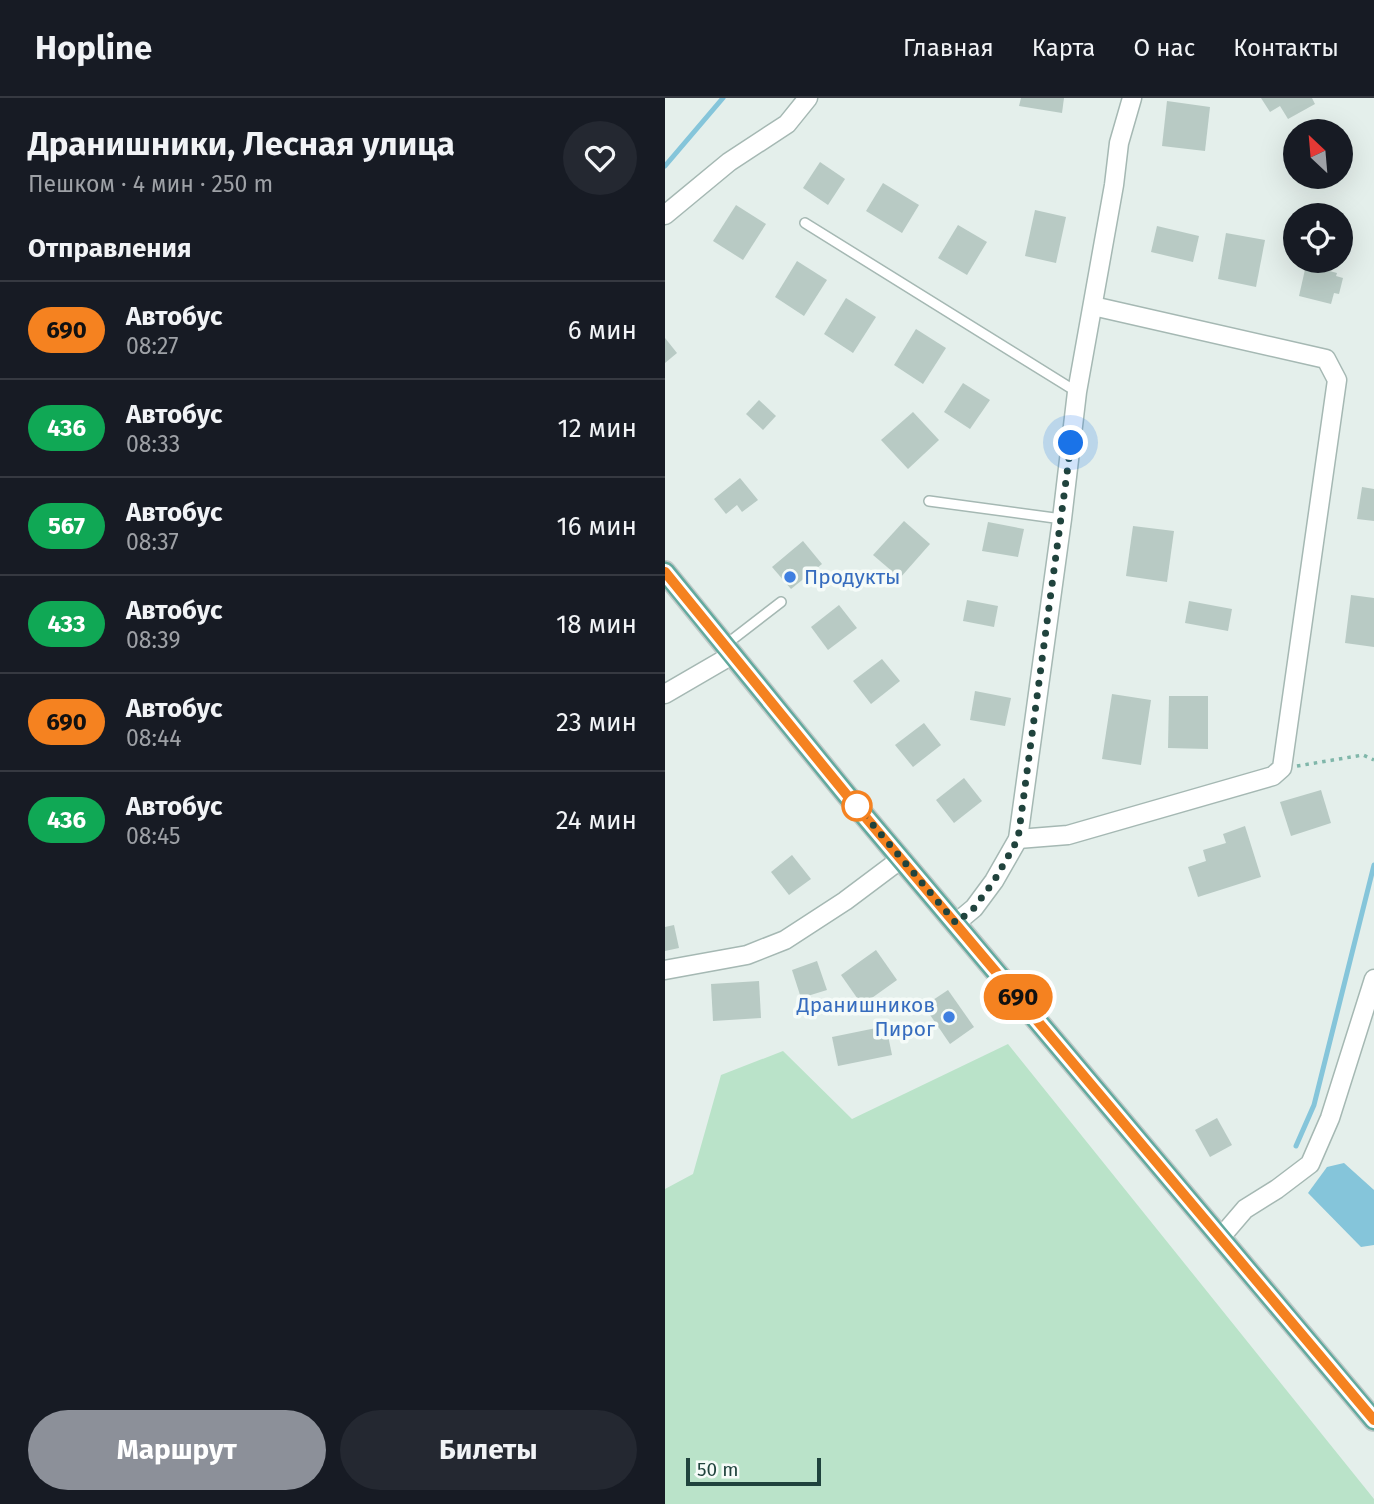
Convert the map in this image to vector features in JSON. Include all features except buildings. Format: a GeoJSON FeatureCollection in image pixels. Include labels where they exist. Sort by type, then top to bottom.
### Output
{"type":"FeatureCollection","features":[{"type":"Feature","properties":{"kind":"main road"},"geometry":{"type":"LineString","coordinates":[[665,572],[901,859],[1374,1420]]}},
{"type":"Feature","properties":{"kind":"street"},"geometry":{"type":"LineString","coordinates":[[665,215],[729,162],[787,124],[808,98]]}},
{"type":"Feature","properties":{"kind":"street"},"geometry":{"type":"LineString","coordinates":[[956,923],[974,908],[994,881],[1018,839],[1077,392],[1119,143],[1132,98]]}},
{"type":"Feature","properties":{"kind":"street"},"geometry":{"type":"LineString","coordinates":[[1018,839],[1068,835],[1273,776],[1282,768],[1337,380],[1326,359],[1093,306]]}},
{"type":"Feature","properties":{"kind":"street"},"geometry":{"type":"LineString","coordinates":[[665,694],[728,651]]}},
{"type":"Feature","properties":{"kind":"street"},"geometry":{"type":"LineString","coordinates":[[665,970],[747,955],[785,940],[845,901],[901,859]]}},
{"type":"Feature","properties":{"kind":"street"},"geometry":{"type":"LineString","coordinates":[[1221,1237],[1245,1209],[1310,1164],[1330,1118],[1374,979]]}},
{"type":"Feature","properties":{"kind":"lane"},"geometry":{"type":"LineString","coordinates":[[805,223],[1077,392]]}},
{"type":"Feature","properties":{"kind":"lane"},"geometry":{"type":"LineString","coordinates":[[929,502],[1062,519]]}},
{"type":"Feature","properties":{"kind":"lane"},"geometry":{"type":"LineString","coordinates":[[728,651],[781,602]]}},
{"type":"Feature","properties":{"kind":"path"},"geometry":{"type":"LineString","coordinates":[[1282,768],[1363,755],[1374,760]]}},
{"type":"Feature","properties":{"kind":"green space"},"geometry":{"type":"Polygon","coordinates":[[[1008,1044],[1374,1499],[1374,1504],[665,1504],[665,1189],[693,1174],[721,1075],[783,1051],[852,1119],[1008,1044]]]}},
{"type":"Feature","properties":{"kind":"water"},"geometry":{"type":"Polygon","coordinates":[[[1344,1163],[1374,1190],[1374,1245],[1361,1247],[1308,1193],[1327,1167],[1344,1163]]]}},
{"type":"Feature","properties":{"kind":"waterway"},"geometry":{"type":"LineString","coordinates":[[665,166],[723,98]]}},
{"type":"Feature","properties":{"kind":"waterway"},"geometry":{"type":"LineString","coordinates":[[1296,1146],[1314,1105],[1374,865]]}},
{"type":"Feature","properties":{"kind":"bus line","name":"690"},"geometry":{"type":"LineString","coordinates":[[665,572],[846,794],[1374,1420]]}},
{"type":"Feature","properties":{"kind":"place","name":"Продукты"},"geometry":{"type":"Point","coordinates":[790,577]}},
{"type":"Feature","properties":{"kind":"place","name":"Дранишников Пирог"},"geometry":{"type":"Point","coordinates":[949,1017]}},
{"type":"Feature","properties":{"kind":"route"},"geometry":{"type":"LineString","coordinates":[[857,806],[956,923],[974,908],[994,881],[1018,839],[1071,443]]}}]}
